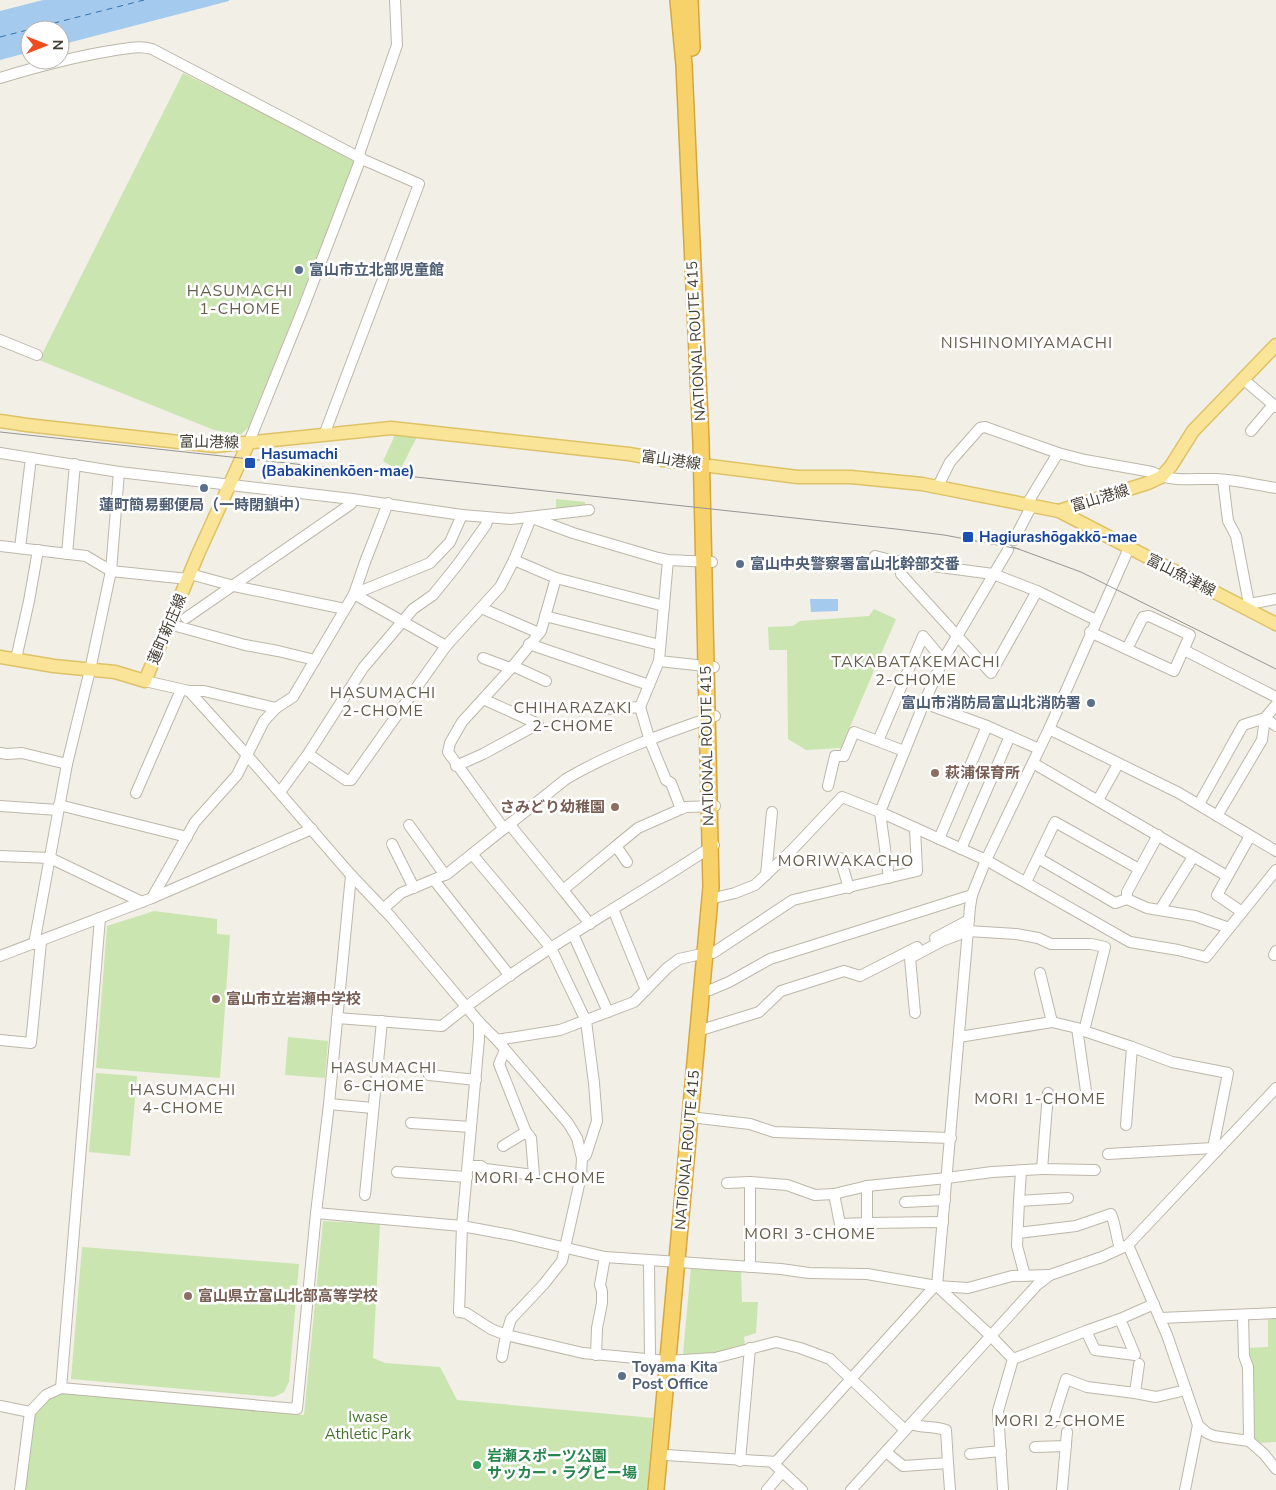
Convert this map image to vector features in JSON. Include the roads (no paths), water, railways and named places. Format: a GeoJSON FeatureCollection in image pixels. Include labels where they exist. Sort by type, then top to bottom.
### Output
{"type":"FeatureCollection","features":[{"type":"Feature","properties":{"kind":"highway","name":"NATIONAL ROUTE 415"},"geometry":{"type":"LineString","coordinates":[[678,0],[685,80],[706,466]]}},
{"type":"Feature","properties":{"kind":"highway","name":"NATIONAL ROUTE 415"},"geometry":{"type":"LineString","coordinates":[[656,1490],[671,1361],[714,899],[706,466],[690,0]]}},
{"type":"Feature","properties":{"kind":"highway","name":"NATIONAL ROUTE 415"},"geometry":{"type":"LineString","coordinates":[[663,1490],[671,1361]]}},
{"type":"Feature","properties":{"kind":"main road","name":"富山港線"},"geometry":{"type":"LineString","coordinates":[[0,421],[202,445],[391,428],[629,454],[706,466],[798,477],[851,477],[938,486],[1059,511],[1148,483],[1161,477],[1171,466],[1194,431],[1276,345]]}},
{"type":"Feature","properties":{"kind":"main road","name":"蓮町新庄線"},"geometry":{"type":"LineString","coordinates":[[0,657],[115,672],[145,681],[228,485],[249,442]]}},
{"type":"Feature","properties":{"kind":"main road","name":"富山魚津線"},"geometry":{"type":"LineString","coordinates":[[1059,511],[1247,606],[1276,624]]}},
{"type":"Feature","properties":{"kind":"street"},"geometry":{"type":"LineString","coordinates":[[249,442],[304,306],[359,158],[397,45],[395,0]]}},
{"type":"Feature","properties":{"kind":"street"},"geometry":{"type":"LineString","coordinates":[[0,78],[42,65],[102,52],[144,46],[359,158],[419,184],[324,435]]}},
{"type":"Feature","properties":{"kind":"street"},"geometry":{"type":"LineString","coordinates":[[0,340],[38,355]]}},
{"type":"Feature","properties":{"kind":"street"},"geometry":{"type":"LineString","coordinates":[[1243,379],[1274,406],[1251,431]]}},
{"type":"Feature","properties":{"kind":"street"},"geometry":{"type":"LineString","coordinates":[[938,486],[953,458],[980,428],[985,428],[1058,453],[1152,472],[1161,477],[1171,479],[1224,480],[1276,488]]}},
{"type":"Feature","properties":{"kind":"street"},"geometry":{"type":"LineString","coordinates":[[0,453],[119,472],[388,503],[488,518],[531,518],[589,510]]}},
{"type":"Feature","properties":{"kind":"street"},"geometry":{"type":"LineString","coordinates":[[1014,540],[1029,504],[1058,453]]}},
{"type":"Feature","properties":{"kind":"street"},"geometry":{"type":"LineString","coordinates":[[20,548],[31,458]]}},
{"type":"Feature","properties":{"kind":"street"},"geometry":{"type":"LineString","coordinates":[[67,554],[75,464]]}},
{"type":"Feature","properties":{"kind":"street"},"geometry":{"type":"LineString","coordinates":[[0,1040],[31,1043],[37,943],[50,858],[67,764],[90,670],[111,571],[119,472]]}},
{"type":"Feature","properties":{"kind":"street"},"geometry":{"type":"LineString","coordinates":[[1224,480],[1228,521],[1236,536],[1247,606],[1276,599]]}},
{"type":"Feature","properties":{"kind":"street"},"geometry":{"type":"LineString","coordinates":[[186,618],[351,504],[352,499]]}},
{"type":"Feature","properties":{"kind":"street"},"geometry":{"type":"LineString","coordinates":[[152,898],[195,822],[237,775],[264,720],[276,708],[293,697],[354,594],[388,503]]}},
{"type":"Feature","properties":{"kind":"street"},"geometry":{"type":"LineString","coordinates":[[354,594],[430,563],[450,542],[462,515]]}},
{"type":"Feature","properties":{"kind":"street"},"geometry":{"type":"LineString","coordinates":[[280,792],[308,754],[363,668],[413,609],[433,595],[464,556],[486,525],[488,518]]}},
{"type":"Feature","properties":{"kind":"street"},"geometry":{"type":"LineString","coordinates":[[531,518],[573,533],[668,560],[708,562]]}},
{"type":"Feature","properties":{"kind":"street"},"geometry":{"type":"LineString","coordinates":[[308,754],[346,780],[351,780],[446,646],[500,587],[514,560],[531,518]]}},
{"type":"Feature","properties":{"kind":"street"},"geometry":{"type":"LineString","coordinates":[[0,546],[86,556],[111,571],[189,577],[345,609]]}},
{"type":"Feature","properties":{"kind":"street"},"geometry":{"type":"LineString","coordinates":[[937,1286],[972,895],[986,860],[1033,763],[1129,548]]}},
{"type":"Feature","properties":{"kind":"street"},"geometry":{"type":"LineString","coordinates":[[16,659],[38,550]]}},
{"type":"Feature","properties":{"kind":"street"},"geometry":{"type":"LineString","coordinates":[[889,878],[880,812],[943,660],[1008,550]]}},
{"type":"Feature","properties":{"kind":"street"},"geometry":{"type":"LineString","coordinates":[[875,556],[993,574],[1036,591],[1096,620]]}},
{"type":"Feature","properties":{"kind":"street"},"geometry":{"type":"LineString","coordinates":[[514,560],[556,578],[664,606]]}},
{"type":"Feature","properties":{"kind":"street"},"geometry":{"type":"LineString","coordinates":[[668,560],[659,661],[640,707],[650,741],[666,780],[671,783],[681,809]]}},
{"type":"Feature","properties":{"kind":"street"},"geometry":{"type":"LineString","coordinates":[[898,561],[901,574],[992,673],[1036,591]]}},
{"type":"Feature","properties":{"kind":"street"},"geometry":{"type":"LineString","coordinates":[[556,578],[539,633],[512,667],[462,722],[450,743],[448,752],[456,766],[590,924]]}},
{"type":"Feature","properties":{"kind":"street"},"geometry":{"type":"LineString","coordinates":[[354,594],[446,646]]}},
{"type":"Feature","properties":{"kind":"street"},"geometry":{"type":"LineString","coordinates":[[481,608],[539,633]]}},
{"type":"Feature","properties":{"kind":"street"},"geometry":{"type":"LineString","coordinates":[[544,616],[660,645]]}},
{"type":"Feature","properties":{"kind":"street"},"geometry":{"type":"LineString","coordinates":[[1090,632],[1174,671],[1190,635],[1149,616],[1143,617],[1127,649]]}},
{"type":"Feature","properties":{"kind":"street"},"geometry":{"type":"LineString","coordinates":[[169,624],[245,645],[315,660]]}},
{"type":"Feature","properties":{"kind":"street"},"geometry":{"type":"LineString","coordinates":[[878,741],[923,636],[943,660]]}},
{"type":"Feature","properties":{"kind":"street"},"geometry":{"type":"LineString","coordinates":[[529,644],[649,685]]}},
{"type":"Feature","properties":{"kind":"street"},"geometry":{"type":"LineString","coordinates":[[1184,650],[1276,697]]}},
{"type":"Feature","properties":{"kind":"street"},"geometry":{"type":"LineString","coordinates":[[483,658],[546,680]]}},
{"type":"Feature","properties":{"kind":"street"},"geometry":{"type":"LineString","coordinates":[[659,661],[710,667]]}},
{"type":"Feature","properties":{"kind":"street"},"geometry":{"type":"LineString","coordinates":[[145,681],[185,691],[204,691],[276,708]]}},
{"type":"Feature","properties":{"kind":"street"},"geometry":{"type":"LineString","coordinates":[[185,691],[246,754],[383,909],[568,1123],[577,1138],[582,1158],[581,1176],[562,1261],[512,1319],[506,1335],[502,1357]]}},
{"type":"Feature","properties":{"kind":"street"},"geometry":{"type":"LineString","coordinates":[[136,793],[185,691]]}},
{"type":"Feature","properties":{"kind":"street"},"geometry":{"type":"LineString","coordinates":[[456,766],[483,754],[538,724],[483,699]]}},
{"type":"Feature","properties":{"kind":"street"},"geometry":{"type":"LineString","coordinates":[[924,703],[987,726],[1039,749]]}},
{"type":"Feature","properties":{"kind":"street"},"geometry":{"type":"LineString","coordinates":[[1199,804],[1243,725],[1264,718],[1276,705]]}},
{"type":"Feature","properties":{"kind":"street"},"geometry":{"type":"LineString","coordinates":[[611,709],[640,707]]}},
{"type":"Feature","properties":{"kind":"street"},"geometry":{"type":"LineString","coordinates":[[383,909],[402,893],[445,875],[566,779],[586,767],[711,718]]}},
{"type":"Feature","properties":{"kind":"street"},"geometry":{"type":"LineString","coordinates":[[1264,718],[1276,726]]}},
{"type":"Feature","properties":{"kind":"street"},"geometry":{"type":"LineString","coordinates":[[1218,816],[1262,740],[1264,718]]}},
{"type":"Feature","properties":{"kind":"street"},"geometry":{"type":"LineString","coordinates":[[940,839],[987,726]]}},
{"type":"Feature","properties":{"kind":"street"},"geometry":{"type":"LineString","coordinates":[[1048,730],[1179,793],[1276,851]]}},
{"type":"Feature","properties":{"kind":"street"},"geometry":{"type":"LineString","coordinates":[[828,786],[835,756],[844,756],[854,732],[904,751]]}},
{"type":"Feature","properties":{"kind":"street"},"geometry":{"type":"LineString","coordinates":[[961,849],[1010,736]]}},
{"type":"Feature","properties":{"kind":"street"},"geometry":{"type":"LineString","coordinates":[[0,753],[22,753],[67,764]]}},
{"type":"Feature","properties":{"kind":"street"},"geometry":{"type":"LineString","coordinates":[[1033,763],[1227,876]]}},
{"type":"Feature","properties":{"kind":"street"},"geometry":{"type":"LineString","coordinates":[[1098,800],[1118,764]]}},
{"type":"Feature","properties":{"kind":"street"},"geometry":{"type":"LineString","coordinates":[[714,899],[755,885],[842,797],[986,860],[1130,942],[1206,957],[1276,870]]}},
{"type":"Feature","properties":{"kind":"street"},"geometry":{"type":"LineString","coordinates":[[0,806],[59,808],[187,837]]}},
{"type":"Feature","properties":{"kind":"street"},"geometry":{"type":"LineString","coordinates":[[563,890],[638,828],[686,807],[712,806]]}},
{"type":"Feature","properties":{"kind":"street"},"geometry":{"type":"LineString","coordinates":[[766,875],[772,812]]}},
{"type":"Feature","properties":{"kind":"street"},"geometry":{"type":"LineString","coordinates":[[1026,882],[1055,822],[1139,869]]}},
{"type":"Feature","properties":{"kind":"street"},"geometry":{"type":"LineString","coordinates":[[408,825],[445,875]]}},
{"type":"Feature","properties":{"kind":"street"},"geometry":{"type":"LineString","coordinates":[[497,1040],[560,1030],[634,1002],[666,968],[679,959],[709,952],[793,900],[917,872],[915,828]]}},
{"type":"Feature","properties":{"kind":"street"},"geometry":{"type":"LineString","coordinates":[[0,956],[152,898],[312,829]]}},
{"type":"Feature","properties":{"kind":"street"},"geometry":{"type":"LineString","coordinates":[[1127,899],[1126,892],[1158,835]]}},
{"type":"Feature","properties":{"kind":"street"},"geometry":{"type":"LineString","coordinates":[[1242,912],[1217,896],[1250,836]]}},
{"type":"Feature","properties":{"kind":"street"},"geometry":{"type":"LineString","coordinates":[[392,844],[414,888]]}},
{"type":"Feature","properties":{"kind":"street"},"geometry":{"type":"LineString","coordinates":[[337,1018],[442,1026],[466,1006],[551,948],[713,845]]}},
{"type":"Feature","properties":{"kind":"street"},"geometry":{"type":"LineString","coordinates":[[616,846],[627,862]]}},
{"type":"Feature","properties":{"kind":"street"},"geometry":{"type":"LineString","coordinates":[[472,854],[551,948],[586,1020],[597,1120],[586,1155],[582,1158]]}},
{"type":"Feature","properties":{"kind":"street"},"geometry":{"type":"LineString","coordinates":[[0,856],[50,858],[142,902]]}},
{"type":"Feature","properties":{"kind":"street"},"geometry":{"type":"LineString","coordinates":[[1160,910],[1193,857]]}},
{"type":"Feature","properties":{"kind":"street"},"geometry":{"type":"LineString","coordinates":[[840,858],[849,888]]}},
{"type":"Feature","properties":{"kind":"street"},"geometry":{"type":"LineString","coordinates":[[1038,858],[1115,903],[1127,899],[1147,908],[1195,916],[1229,928]]}},
{"type":"Feature","properties":{"kind":"street"},"geometry":{"type":"LineString","coordinates":[[20,1490],[30,1412],[46,1395],[61,1388],[297,1409],[351,875]]}},
{"type":"Feature","properties":{"kind":"street"},"geometry":{"type":"LineString","coordinates":[[434,880],[510,976]]}},
{"type":"Feature","properties":{"kind":"street"},"geometry":{"type":"LineString","coordinates":[[706,991],[729,982],[770,959],[972,895]]}},
{"type":"Feature","properties":{"kind":"street"},"geometry":{"type":"LineString","coordinates":[[613,909],[646,990]]}},
{"type":"Feature","properties":{"kind":"street"},"geometry":{"type":"LineString","coordinates":[[61,1388],[100,918]]}},
{"type":"Feature","properties":{"kind":"street"},"geometry":{"type":"LineString","coordinates":[[702,1030],[759,1012],[781,991],[844,971],[860,976],[969,920]]}},
{"type":"Feature","properties":{"kind":"street"},"geometry":{"type":"LineString","coordinates":[[915,1013],[910,958],[942,941],[968,931],[995,932],[1038,938],[1051,944],[1091,944],[1105,947],[1081,1030],[1087,1098]]}},
{"type":"Feature","properties":{"kind":"street"},"geometry":{"type":"LineString","coordinates":[[573,934],[608,1012]]}},
{"type":"Feature","properties":{"kind":"street"},"geometry":{"type":"LineString","coordinates":[[1040,973],[1052,1022]]}},
{"type":"Feature","properties":{"kind":"street"},"geometry":{"type":"LineString","coordinates":[[365,1195],[382,1021]]}},
{"type":"Feature","properties":{"kind":"street"},"geometry":{"type":"LineString","coordinates":[[479,1022],[476,1080],[462,1226],[459,1312],[466,1313],[491,1329],[506,1335],[584,1354],[671,1361],[715,1358],[776,1342],[800,1348],[830,1359],[908,1427],[937,1427],[946,1430],[950,1490]]}},
{"type":"Feature","properties":{"kind":"street"},"geometry":{"type":"LineString","coordinates":[[959,1037],[1052,1022],[1081,1030],[1172,1062],[1228,1073],[1215,1150]]}},
{"type":"Feature","properties":{"kind":"street"},"geometry":{"type":"LineString","coordinates":[[1126,1125],[1132,1047]]}},
{"type":"Feature","properties":{"kind":"street"},"geometry":{"type":"LineString","coordinates":[[468,1166],[481,1166],[485,1169],[534,1175],[531,1138],[526,1132],[499,1064],[505,1050]]}},
{"type":"Feature","properties":{"kind":"street"},"geometry":{"type":"LineString","coordinates":[[429,1075],[476,1080]]}},
{"type":"Feature","properties":{"kind":"street"},"geometry":{"type":"LineString","coordinates":[[316,1213],[462,1226],[511,1235],[605,1257],[780,1268],[809,1273],[867,1274],[937,1286],[968,1288],[1012,1276],[1050,1275],[1102,1257],[1124,1247],[1276,1088]]}},
{"type":"Feature","properties":{"kind":"street"},"geometry":{"type":"LineString","coordinates":[[1042,1169],[1048,1093]]}},
{"type":"Feature","properties":{"kind":"street"},"geometry":{"type":"LineString","coordinates":[[329,1104],[374,1108]]}},
{"type":"Feature","properties":{"kind":"street"},"geometry":{"type":"LineString","coordinates":[[694,1117],[750,1124],[774,1132],[951,1138]]}},
{"type":"Feature","properties":{"kind":"street"},"geometry":{"type":"LineString","coordinates":[[411,1123],[471,1127]]}},
{"type":"Feature","properties":{"kind":"street"},"geometry":{"type":"LineString","coordinates":[[503,1146],[526,1132]]}},
{"type":"Feature","properties":{"kind":"street"},"geometry":{"type":"LineString","coordinates":[[1108,1154],[1215,1150]]}},
{"type":"Feature","properties":{"kind":"street"},"geometry":{"type":"LineString","coordinates":[[727,1183],[750,1182],[787,1185],[815,1195],[834,1194],[867,1186],[992,1172],[1042,1169],[1095,1170]]}},
{"type":"Feature","properties":{"kind":"street"},"geometry":{"type":"LineString","coordinates":[[1021,1171],[1017,1246],[1025,1276]]}},
{"type":"Feature","properties":{"kind":"street"},"geometry":{"type":"LineString","coordinates":[[397,1172],[467,1177]]}},
{"type":"Feature","properties":{"kind":"street"},"geometry":{"type":"LineString","coordinates":[[750,1182],[750,1267]]}},
{"type":"Feature","properties":{"kind":"street"},"geometry":{"type":"LineString","coordinates":[[867,1186],[867,1222]]}},
{"type":"Feature","properties":{"kind":"street"},"geometry":{"type":"LineString","coordinates":[[834,1194],[840,1224],[943,1222]]}},
{"type":"Feature","properties":{"kind":"street"},"geometry":{"type":"LineString","coordinates":[[1019,1201],[1068,1198]]}},
{"type":"Feature","properties":{"kind":"street"},"geometry":{"type":"LineString","coordinates":[[904,1202],[945,1200]]}},
{"type":"Feature","properties":{"kind":"street"},"geometry":{"type":"LineString","coordinates":[[1018,1233],[1076,1226],[1111,1214],[1116,1228],[1117,1240],[1124,1247],[1160,1318],[1198,1425],[1214,1436],[1249,1441],[1264,1454],[1276,1469]]}},
{"type":"Feature","properties":{"kind":"street"},"geometry":{"type":"LineString","coordinates":[[596,1354],[597,1328],[602,1303],[600,1285],[605,1257]]}},
{"type":"Feature","properties":{"kind":"street"},"geometry":{"type":"LineString","coordinates":[[648,1261],[650,1359]]}},
{"type":"Feature","properties":{"kind":"street"},"geometry":{"type":"LineString","coordinates":[[851,1490],[1037,1285],[1050,1275]]}},
{"type":"Feature","properties":{"kind":"street"},"geometry":{"type":"LineString","coordinates":[[937,1286],[1013,1359]]}},
{"type":"Feature","properties":{"kind":"street"},"geometry":{"type":"LineString","coordinates":[[666,1455],[776,1462],[933,1288],[937,1286]]}},
{"type":"Feature","properties":{"kind":"street"},"geometry":{"type":"LineString","coordinates":[[1013,1359],[1120,1319],[1154,1304]]}},
{"type":"Feature","properties":{"kind":"street"},"geometry":{"type":"LineString","coordinates":[[1160,1318],[1276,1313]]}},
{"type":"Feature","properties":{"kind":"street"},"geometry":{"type":"LineString","coordinates":[[1243,1315],[1244,1356],[1248,1367],[1249,1441]]}},
{"type":"Feature","properties":{"kind":"street"},"geometry":{"type":"LineString","coordinates":[[1086,1332],[1095,1350],[1134,1355],[1120,1319]]}},
{"type":"Feature","properties":{"kind":"street"},"geometry":{"type":"LineString","coordinates":[[740,1461],[750,1348]]}},
{"type":"Feature","properties":{"kind":"street"},"geometry":{"type":"LineString","coordinates":[[1003,1490],[998,1412],[1013,1359]]}},
{"type":"Feature","properties":{"kind":"street"},"geometry":{"type":"LineString","coordinates":[[1135,1393],[1139,1364]]}},
{"type":"Feature","properties":{"kind":"street"},"geometry":{"type":"LineString","coordinates":[[1052,1423],[1066,1379],[1087,1387],[1156,1397],[1186,1390]]}},
{"type":"Feature","properties":{"kind":"street"},"geometry":{"type":"LineString","coordinates":[[0,1406],[30,1412]]}},
{"type":"Feature","properties":{"kind":"street"},"geometry":{"type":"LineString","coordinates":[[1185,1490],[1198,1425]]}},
{"type":"Feature","properties":{"kind":"street"},"geometry":{"type":"LineString","coordinates":[[1062,1490],[1067,1432]]}},
{"type":"Feature","properties":{"kind":"street"},"geometry":{"type":"LineString","coordinates":[[1035,1447],[1066,1446]]}},
{"type":"Feature","properties":{"kind":"street"},"geometry":{"type":"LineString","coordinates":[[970,1454],[1001,1451]]}},
{"type":"Feature","properties":{"kind":"street"},"geometry":{"type":"LineString","coordinates":[[886,1452],[903,1466],[948,1463]]}},
{"type":"Feature","properties":{"kind":"street"},"geometry":{"type":"LineString","coordinates":[[773,1463],[802,1490]]}},
{"type":"Feature","properties":{"kind":"street"},"geometry":{"type":"LineString","coordinates":[[767,1490],[782,1472]]}},
{"type":"Feature","properties":{"kind":"water"},"geometry":{"type":"Polygon","coordinates":[[[43,0],[229,0],[70,42],[70,20],[20,20],[20,55],[0,60],[0,11],[43,0]]]}},
{"type":"Feature","properties":{"kind":"water"},"geometry":{"type":"Polygon","coordinates":[[[810,599],[838,599],[838,611],[811,612],[810,599]]]}},
{"type":"Feature","properties":{"kind":"tram line"},"geometry":{"type":"LineString","coordinates":[[0,432],[896,529],[944,535],[1019,549]]}},
{"type":"Feature","properties":{"kind":"tram line"},"geometry":{"type":"LineString","coordinates":[[1013,547],[1081,572],[1276,669]]}},
{"type":"Feature","properties":{"kind":"place","name":"富山市立北部児童館"},"geometry":{"type":"Point","coordinates":[299,270]}},
{"type":"Feature","properties":{"kind":"place","name":"Hasumachi (Babakinenkōen-mae)"},"geometry":{"type":"Point","coordinates":[250,463]}},
{"type":"Feature","properties":{"kind":"place","name":"蓮町簡易郵便局（一時閉鎖中）"},"geometry":{"type":"Point","coordinates":[204,488]}},
{"type":"Feature","properties":{"kind":"place","name":"Hagiurashōgakkō-mae"},"geometry":{"type":"Point","coordinates":[968,537]}},
{"type":"Feature","properties":{"kind":"place","name":"富山中央警察署富山北幹部交番"},"geometry":{"type":"Point","coordinates":[740,564]}},
{"type":"Feature","properties":{"kind":"place","name":"富山市消防局富山北消防署"},"geometry":{"type":"Point","coordinates":[1091,703]}},
{"type":"Feature","properties":{"kind":"place","name":"萩浦保育所"},"geometry":{"type":"Point","coordinates":[935,773]}},
{"type":"Feature","properties":{"kind":"place","name":"さみどり幼稚園"},"geometry":{"type":"Point","coordinates":[615,807]}},
{"type":"Feature","properties":{"kind":"place","name":"富山市立岩瀬中学校"},"geometry":{"type":"Point","coordinates":[216,999]}},
{"type":"Feature","properties":{"kind":"place","name":"富山県立富山北部高等学校"},"geometry":{"type":"Point","coordinates":[188,1296]}},
{"type":"Feature","properties":{"kind":"place","name":"Toyama Kita Post Office"},"geometry":{"type":"Point","coordinates":[622,1376]}},
{"type":"Feature","properties":{"kind":"place","name":"岩瀬スポーツ公園 サッカー・ラグビー場"},"geometry":{"type":"Point","coordinates":[477,1465]}},
{"type":"Feature","properties":{"kind":"district","name":"HASUMACHI 1-CHOME"},"geometry":{"type":"Point","coordinates":[240,299]}},
{"type":"Feature","properties":{"kind":"district","name":"NISHINOMIYAMACHI"},"geometry":{"type":"Point","coordinates":[1027,342]}},
{"type":"Feature","properties":{"kind":"district","name":"TAKABATAKEMACHI 2-CHOME"},"geometry":{"type":"Point","coordinates":[916,670]}},
{"type":"Feature","properties":{"kind":"district","name":"HASUMACHI 2-CHOME"},"geometry":{"type":"Point","coordinates":[383,701]}},
{"type":"Feature","properties":{"kind":"district","name":"CHIHARAZAKI 2-CHOME"},"geometry":{"type":"Point","coordinates":[573,716]}},
{"type":"Feature","properties":{"kind":"district","name":"MORIWAKACHO"},"geometry":{"type":"Point","coordinates":[846,860]}},
{"type":"Feature","properties":{"kind":"district","name":"HASUMACHI 6-CHOME"},"geometry":{"type":"Point","coordinates":[384,1076]}},
{"type":"Feature","properties":{"kind":"district","name":"HASUMACHI 4-CHOME"},"geometry":{"type":"Point","coordinates":[183,1098]}},
{"type":"Feature","properties":{"kind":"district","name":"MORI 1-CHOME"},"geometry":{"type":"Point","coordinates":[1040,1098]}},
{"type":"Feature","properties":{"kind":"district","name":"MORI 4-CHOME"},"geometry":{"type":"Point","coordinates":[540,1177]}},
{"type":"Feature","properties":{"kind":"district","name":"MORI 3-CHOME"},"geometry":{"type":"Point","coordinates":[810,1233]}},
{"type":"Feature","properties":{"kind":"district","name":"MORI 2-CHOME"},"geometry":{"type":"Point","coordinates":[1060,1420]}},
{"type":"Feature","properties":{"kind":"park label","name":"Iwase Athletic Park"},"geometry":{"type":"Point","coordinates":[368,1426]}}]}
